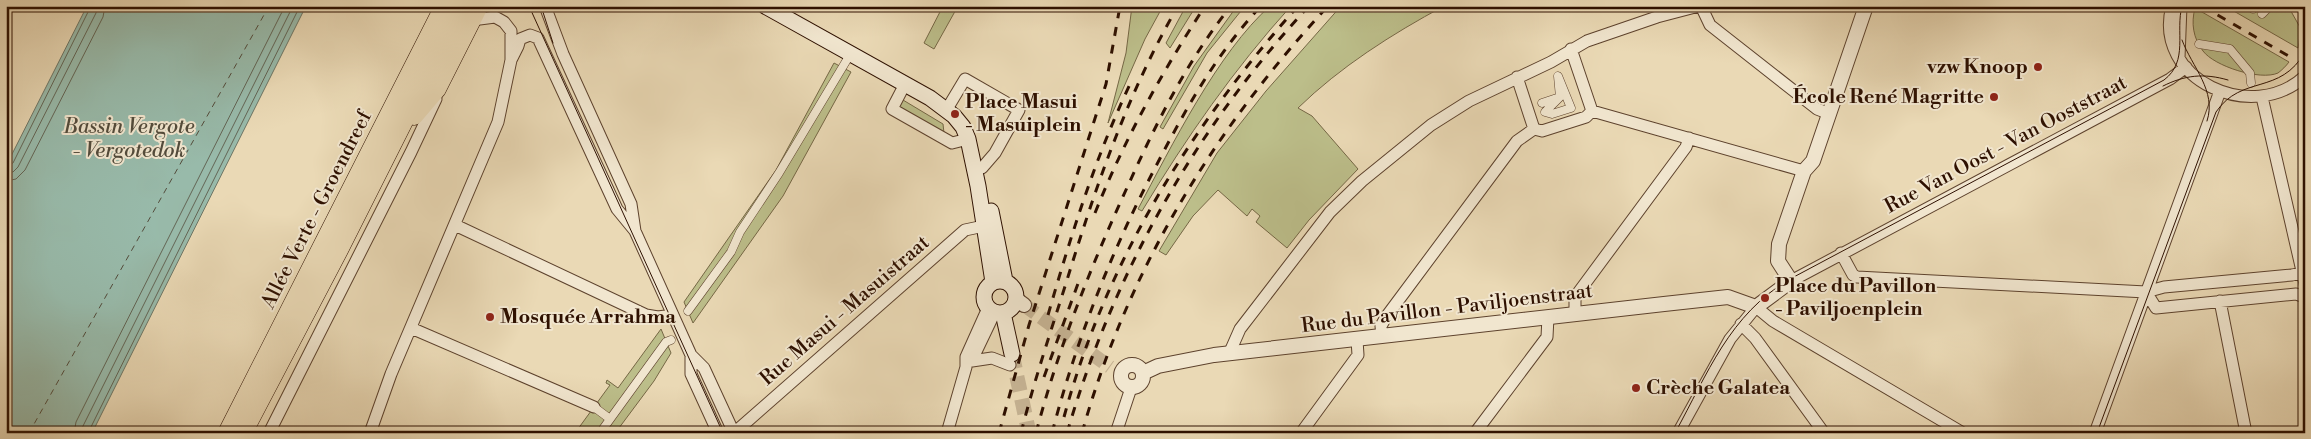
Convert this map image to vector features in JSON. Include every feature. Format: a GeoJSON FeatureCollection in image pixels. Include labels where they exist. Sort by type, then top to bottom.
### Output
{"type":"FeatureCollection","features":[{"type":"Feature","properties":{"kind":"main road","name":"Allée Verte - Groendreef"},"geometry":{"type":"LineString","coordinates":[[228,433],[444,6]]}},
{"type":"Feature","properties":{"kind":"main road"},"geometry":{"type":"LineString","coordinates":[[765,6],[852,50],[946,109],[963,128],[968,139],[984,226],[999,281]]}},
{"type":"Feature","properties":{"kind":"main road","name":"Allée Verte - Groendreef"},"geometry":{"type":"LineString","coordinates":[[244,433],[399,130],[437,90],[471,11]]}},
{"type":"Feature","properties":{"kind":"main road"},"geometry":{"type":"LineString","coordinates":[[399,130],[471,11]]}},
{"type":"Feature","properties":{"kind":"main road"},"geometry":{"type":"LineString","coordinates":[[968,139],[974,146],[982,168],[996,236],[999,281]]}},
{"type":"Feature","properties":{"kind":"main road"},"geometry":{"type":"LineString","coordinates":[[984,226],[991,229],[996,236]]}},
{"type":"Feature","properties":{"kind":"main road"},"geometry":{"type":"LineString","coordinates":[[996,311],[1010,310],[1020,302],[1012,285],[999,281]]}},
{"type":"Feature","properties":{"kind":"main road"},"geometry":{"type":"LineString","coordinates":[[999,281],[984,294],[996,311],[1011,360]]}},
{"type":"Feature","properties":{"kind":"street"},"geometry":{"type":"LineString","coordinates":[[544,6],[563,54],[631,204],[635,231]]}},
{"type":"Feature","properties":{"kind":"street"},"geometry":{"type":"LineString","coordinates":[[1229,354],[1240,329],[1330,212],[1362,180],[1431,125],[1469,101],[1551,62],[1587,41],[1619,29],[1700,6],[1710,24],[1817,109],[1830,114]]}},
{"type":"Feature","properties":{"kind":"street"},"geometry":{"type":"LineString","coordinates":[[1791,281],[1778,261],[1778,253],[1804,171],[1813,161],[1866,6]]}},
{"type":"Feature","properties":{"kind":"street"},"geometry":{"type":"LineString","coordinates":[[2172,6],[2169,24],[2171,42],[2182,63],[2202,81],[2220,91],[2241,96],[2262,97],[2284,90],[2305,76]]}},
{"type":"Feature","properties":{"kind":"street"},"geometry":{"type":"LineString","coordinates":[[2181,6],[2179,28],[2182,63]]}},
{"type":"Feature","properties":{"kind":"street"},"geometry":{"type":"LineString","coordinates":[[2262,14],[2270,6]]}},
{"type":"Feature","properties":{"kind":"street"},"geometry":{"type":"LineString","coordinates":[[370,433],[411,328],[498,122],[515,39],[504,22],[495,17],[471,11]]}},
{"type":"Feature","properties":{"kind":"street"},"geometry":{"type":"LineString","coordinates":[[2179,28],[2183,48],[2202,81]]}},
{"type":"Feature","properties":{"kind":"street"},"geometry":{"type":"LineString","coordinates":[[515,39],[530,35],[538,38],[617,209],[635,231],[691,355],[704,368],[734,433]]}},
{"type":"Feature","properties":{"kind":"street"},"geometry":{"type":"LineString","coordinates":[[2215,47],[2223,39]]}},
{"type":"Feature","properties":{"kind":"street"},"geometry":{"type":"LineString","coordinates":[[2199,44],[2231,47],[2250,73],[2251,83]]}},
{"type":"Feature","properties":{"kind":"street"},"geometry":{"type":"LineString","coordinates":[[1572,49],[1592,111]]}},
{"type":"Feature","properties":{"kind":"street"},"geometry":{"type":"LineString","coordinates":[[2239,60],[2242,49]]}},
{"type":"Feature","properties":{"kind":"street"},"geometry":{"type":"LineString","coordinates":[[688,311],[731,252],[740,232],[780,173],[852,50]]}},
{"type":"Feature","properties":{"kind":"street","name":"Rue Van Oost - Van Ooststraat"},"geometry":{"type":"LineString","coordinates":[[1841,253],[2170,79],[2182,63]]}},
{"type":"Feature","properties":{"kind":"street"},"geometry":{"type":"LineString","coordinates":[[1517,77],[1534,129]]}},
{"type":"Feature","properties":{"kind":"street"},"geometry":{"type":"LineString","coordinates":[[946,109],[965,79],[1019,110],[995,153],[982,168]]}},
{"type":"Feature","properties":{"kind":"street"},"geometry":{"type":"LineString","coordinates":[[905,84],[892,109],[952,143],[968,139]]}},
{"type":"Feature","properties":{"kind":"street","name":"Allée Verte - Groendreef"},"geometry":{"type":"LineString","coordinates":[[269,433],[411,152],[436,97],[437,90]]}},
{"type":"Feature","properties":{"kind":"street"},"geometry":{"type":"LineString","coordinates":[[2095,433],[2220,91]]}},
{"type":"Feature","properties":{"kind":"street"},"geometry":{"type":"LineString","coordinates":[[1542,103],[1563,96]]}},
{"type":"Feature","properties":{"kind":"street"},"geometry":{"type":"LineString","coordinates":[[1563,96],[1571,108],[1553,116],[1545,112],[1563,96]]}},
{"type":"Feature","properties":{"kind":"street"},"geometry":{"type":"LineString","coordinates":[[2262,97],[2305,284]]}},
{"type":"Feature","properties":{"kind":"street"},"geometry":{"type":"LineString","coordinates":[[1534,129],[1542,132],[1586,117],[1592,111]]}},
{"type":"Feature","properties":{"kind":"street"},"geometry":{"type":"LineString","coordinates":[[1592,111],[1804,171]]}},
{"type":"Feature","properties":{"kind":"street"},"geometry":{"type":"LineString","coordinates":[[1382,336],[1381,326],[1392,309],[1517,140],[1534,129]]}},
{"type":"Feature","properties":{"kind":"street"},"geometry":{"type":"LineString","coordinates":[[1575,314],[1574,297],[1686,147],[1690,138]]}},
{"type":"Feature","properties":{"kind":"street"},"geometry":{"type":"LineString","coordinates":[[455,225],[646,315],[658,317],[673,315]]}},
{"type":"Feature","properties":{"kind":"street","name":"Rue Masui - Masuistraat"},"geometry":{"type":"LineString","coordinates":[[734,433],[965,230],[984,226]]}},
{"type":"Feature","properties":{"kind":"street"},"geometry":{"type":"LineString","coordinates":[[1678,433],[1740,324],[1756,307],[1791,281],[1841,253],[1853,275],[1857,277],[2146,292],[2303,270]]}},
{"type":"Feature","properties":{"kind":"street"},"geometry":{"type":"LineString","coordinates":[[2146,292],[2156,308],[2296,294],[2305,297]]}},
{"type":"Feature","properties":{"kind":"street","name":"Rue du Pavillon - Paviljoenstraat"},"geometry":{"type":"LineString","coordinates":[[1143,373],[1151,368],[1184,360],[1229,354],[1728,297],[1756,307]]}},
{"type":"Feature","properties":{"kind":"street"},"geometry":{"type":"LineString","coordinates":[[2220,301],[2246,433]]}},
{"type":"Feature","properties":{"kind":"street"},"geometry":{"type":"LineString","coordinates":[[1756,307],[1773,321],[1964,433]]}},
{"type":"Feature","properties":{"kind":"street"},"geometry":{"type":"LineString","coordinates":[[947,433],[969,364],[966,357],[996,311]]}},
{"type":"Feature","properties":{"kind":"street"},"geometry":{"type":"LineString","coordinates":[[1475,433],[1547,337],[1549,328],[1548,317]]}},
{"type":"Feature","properties":{"kind":"street"},"geometry":{"type":"LineString","coordinates":[[1740,324],[1755,338],[1824,433]]}},
{"type":"Feature","properties":{"kind":"street"},"geometry":{"type":"LineString","coordinates":[[411,328],[594,407],[610,419]]}},
{"type":"Feature","properties":{"kind":"street"},"geometry":{"type":"LineString","coordinates":[[600,433],[666,342],[671,340]]}},
{"type":"Feature","properties":{"kind":"street"},"geometry":{"type":"LineString","coordinates":[[1301,433],[1358,355],[1356,340]]}},
{"type":"Feature","properties":{"kind":"street"},"geometry":{"type":"LineString","coordinates":[[691,355],[691,374],[718,433]]}},
{"type":"Feature","properties":{"kind":"street"},"geometry":{"type":"LineString","coordinates":[[969,364],[992,358],[1011,360]]}},
{"type":"Feature","properties":{"kind":"street"},"geometry":{"type":"LineString","coordinates":[[1116,433],[1131,388],[1141,383],[1143,373],[1141,369],[1133,365],[1116,369],[1123,384],[1131,388]]}},
{"type":"Feature","properties":{"kind":"green space"},"geometry":{"type":"Polygon","coordinates":[[[943,6],[958,6],[934,49],[924,43],[943,6]]]}},
{"type":"Feature","properties":{"kind":"green space"},"geometry":{"type":"Polygon","coordinates":[[[1132,6],[1163,6],[1145,39],[1108,123],[1126,53],[1132,6]]]}},
{"type":"Feature","properties":{"kind":"green space"},"geometry":{"type":"Polygon","coordinates":[[[1186,6],[1196,6],[1170,48],[1166,43],[1186,6]]]}},
{"type":"Feature","properties":{"kind":"green space"},"geometry":{"type":"Polygon","coordinates":[[[1237,6],[1245,6],[1207,53],[1163,129],[1160,127],[1194,66],[1237,6]]]}},
{"type":"Feature","properties":{"kind":"green space"},"geometry":{"type":"Polygon","coordinates":[[[1270,6],[1291,6],[1230,79],[1176,157],[1142,211],[1138,209],[1197,101],[1214,74],[1232,48],[1270,6]]]}},
{"type":"Feature","properties":{"kind":"green space"},"geometry":{"type":"Polygon","coordinates":[[[1341,6],[1444,6],[1367,52],[1331,79],[1298,108],[1312,116],[1358,169],[1309,220],[1287,248],[1256,222],[1260,216],[1252,209],[1247,216],[1218,190],[1193,216],[1166,255],[1159,251],[1217,153],[1266,91],[1341,6]]]}},
{"type":"Feature","properties":{"kind":"green space"},"geometry":{"type":"Polygon","coordinates":[[[2225,6],[2288,6],[2301,29],[2298,48],[2225,6]]]}},
{"type":"Feature","properties":{"kind":"green space"},"geometry":{"type":"Polygon","coordinates":[[[2195,8],[2289,62],[2278,73],[2260,75],[2238,71],[2217,62],[2203,51],[2197,41],[2193,25],[2195,8]]]}},
{"type":"Feature","properties":{"kind":"green space"},"geometry":{"type":"Polygon","coordinates":[[[834,63],[851,72],[783,196],[693,323],[684,302],[776,170],[834,63]]]}},
{"type":"Feature","properties":{"kind":"green space"},"geometry":{"type":"Polygon","coordinates":[[[903,100],[943,124],[944,133],[899,107],[903,100]]]}},
{"type":"Feature","properties":{"kind":"green space"},"geometry":{"type":"Polygon","coordinates":[[[661,329],[671,353],[654,381],[616,432],[575,433],[610,385],[606,383],[607,380],[618,388],[661,329]]]}},
{"type":"Feature","properties":{"kind":"water","name":"Bassin Vergote - Vergotedok"},"geometry":{"type":"Polygon","coordinates":[[[87,6],[306,6],[92,433],[6,433],[6,166],[87,6]]]}},
{"type":"Feature","properties":{"kind":"ferry route"},"geometry":{"type":"LineString","coordinates":[[29,433],[269,6]]}},
{"type":"Feature","properties":{"kind":"tunnel"},"geometry":{"type":"LineString","coordinates":[[1024,305],[1110,367]]}},
{"type":"Feature","properties":{"kind":"tunnel"},"geometry":{"type":"LineString","coordinates":[[1012,354],[1029,433]]}},
{"type":"Feature","properties":{"kind":"tram line"},"geometry":{"type":"LineString","coordinates":[[529,6],[723,433]]}},
{"type":"Feature","properties":{"kind":"tram line"},"geometry":{"type":"LineString","coordinates":[[541,6],[553,43]]}},
{"type":"Feature","properties":{"kind":"tram line"},"geometry":{"type":"LineString","coordinates":[[1675,433],[1722,347],[1751,310],[1769,293],[1790,279],[2164,80],[2172,72],[2179,55],[2182,6]]}},
{"type":"Feature","properties":{"kind":"tram line"},"geometry":{"type":"LineString","coordinates":[[2182,40],[2206,89],[2209,99],[2207,121]]}},
{"type":"Feature","properties":{"kind":"tram line"},"geometry":{"type":"LineString","coordinates":[[2097,433],[2216,112],[2226,100],[2237,93],[2284,75],[2295,66],[2305,52]]}},
{"type":"Feature","properties":{"kind":"tram line"},"geometry":{"type":"LineString","coordinates":[[2163,86],[2179,79],[2195,76],[2211,76],[2228,80]]}},
{"type":"Feature","properties":{"kind":"railway"},"geometry":{"type":"LineString","coordinates":[[999,433],[1029,325],[1106,84],[1120,6]]}},
{"type":"Feature","properties":{"kind":"railway"},"geometry":{"type":"LineString","coordinates":[[1021,433],[1031,394],[1102,175],[1144,72],[1178,6]]}},
{"type":"Feature","properties":{"kind":"railway"},"geometry":{"type":"LineString","coordinates":[[1095,213],[1131,133],[1174,56],[1205,6]]}},
{"type":"Feature","properties":{"kind":"railway"},"geometry":{"type":"LineString","coordinates":[[1036,433],[1053,374],[1108,229],[1157,125],[1183,76],[1231,6]]}},
{"type":"Feature","properties":{"kind":"railway"},"geometry":{"type":"LineString","coordinates":[[1052,433],[1072,365],[1096,298],[1139,200],[1202,83],[1230,43],[1261,6]]}},
{"type":"Feature","properties":{"kind":"railway"},"geometry":{"type":"LineString","coordinates":[[1064,417],[1082,359],[1103,304],[1128,250],[1157,198],[1188,148],[1222,99],[1298,6]]}},
{"type":"Feature","properties":{"kind":"railway"},"geometry":{"type":"LineString","coordinates":[[1067,433],[1086,373],[1109,316],[1134,260],[1163,205],[1195,153],[1230,102],[1268,53],[1309,6]]}},
{"type":"Feature","properties":{"kind":"railway"},"geometry":{"type":"LineString","coordinates":[[1082,433],[1101,373],[1123,315],[1179,205],[1212,152],[1248,102],[1328,6]]}},
{"type":"Feature","properties":{"kind":"railway"},"geometry":{"type":"LineString","coordinates":[[2202,6],[2292,58]]}},
{"type":"Feature","properties":{"kind":"railway"},"geometry":{"type":"LineString","coordinates":[[1048,315],[1085,196],[1107,137],[1132,80]]}},
{"type":"Feature","properties":{"kind":"railway"},"geometry":{"type":"LineString","coordinates":[[1044,377],[1080,278]]}},
{"type":"Feature","properties":{"kind":"place","name":"vzw Knoop"},"geometry":{"type":"Point","coordinates":[2038,67]}},
{"type":"Feature","properties":{"kind":"place","name":"École René Magritte"},"geometry":{"type":"Point","coordinates":[1994,97]}},
{"type":"Feature","properties":{"kind":"place","name":"Place Masui - Masuiplein"},"geometry":{"type":"Point","coordinates":[955,114]}},
{"type":"Feature","properties":{"kind":"place","name":"Place du Pavillon - Paviljoenplein"},"geometry":{"type":"Point","coordinates":[1765,298]}},
{"type":"Feature","properties":{"kind":"place","name":"Mosquée Arrahma"},"geometry":{"type":"Point","coordinates":[490,317]}},
{"type":"Feature","properties":{"kind":"place","name":"Crèche Galatea"},"geometry":{"type":"Point","coordinates":[1636,388]}}]}
